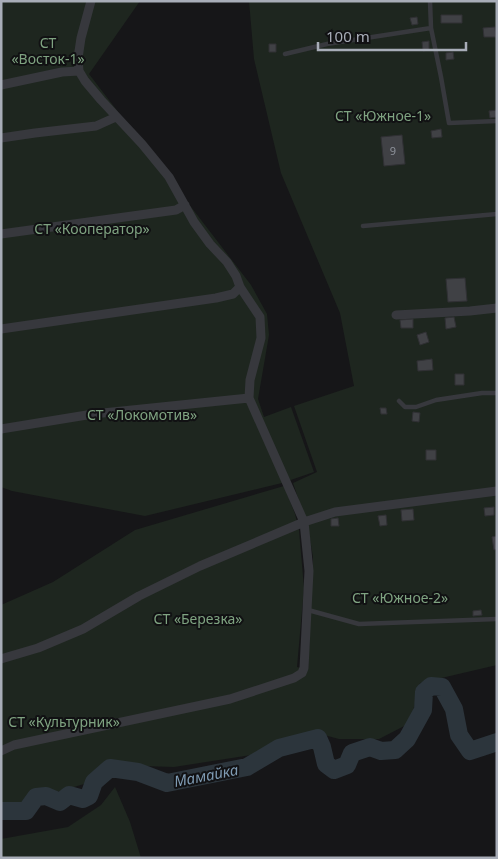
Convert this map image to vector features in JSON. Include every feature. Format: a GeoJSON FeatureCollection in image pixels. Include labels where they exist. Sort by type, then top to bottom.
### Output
{"type":"FeatureCollection","features":[{"type":"Feature","properties":{"kind":"street"},"geometry":{"type":"LineString","coordinates":[[1,751],[14,745],[230,699],[294,678],[302,673],[304,668],[309,571],[304,522],[248,398],[250,380],[261,338],[260,318],[227,262],[210,244],[194,222],[169,177],[78,71],[81,38],[91,1]]}},
{"type":"Feature","properties":{"kind":"street"},"geometry":{"type":"LineString","coordinates":[[1,85],[62,72],[78,71]]}},
{"type":"Feature","properties":{"kind":"street"},"geometry":{"type":"LineString","coordinates":[[1,138],[96,126],[116,116]]}},
{"type":"Feature","properties":{"kind":"street"},"geometry":{"type":"LineString","coordinates":[[1,234],[176,210],[185,205]]}},
{"type":"Feature","properties":{"kind":"street"},"geometry":{"type":"LineString","coordinates":[[1,329],[216,298],[232,294],[240,287]]}},
{"type":"Feature","properties":{"kind":"street"},"geometry":{"type":"LineString","coordinates":[[396,315],[497,308]]}},
{"type":"Feature","properties":{"kind":"street"},"geometry":{"type":"LineString","coordinates":[[1,429],[93,414],[248,398]]}},
{"type":"Feature","properties":{"kind":"street"},"geometry":{"type":"LineString","coordinates":[[1,658],[38,648],[83,629],[138,596],[200,566],[304,522],[334,512],[497,491]]}},
{"type":"Feature","properties":{"kind":"lane"},"geometry":{"type":"LineString","coordinates":[[430,1],[431,28],[442,77],[448,123],[497,121]]}},
{"type":"Feature","properties":{"kind":"lane"},"geometry":{"type":"LineString","coordinates":[[285,54],[328,44],[431,28]]}},
{"type":"Feature","properties":{"kind":"lane"},"geometry":{"type":"LineString","coordinates":[[363,226],[497,214]]}},
{"type":"Feature","properties":{"kind":"lane"},"geometry":{"type":"LineString","coordinates":[[399,401],[406,407],[416,407],[436,400],[482,393],[497,393]]}},
{"type":"Feature","properties":{"kind":"lane"},"geometry":{"type":"LineString","coordinates":[[307,609],[359,624],[497,618]]}},
{"type":"Feature","properties":{"kind":"green space"},"geometry":{"type":"Polygon","coordinates":[[[1,1],[140,1],[89,74],[251,285],[267,314],[269,335],[258,399],[264,417],[291,407],[314,472],[282,483],[145,516],[12,491],[1,487],[1,1]]]}},
{"type":"Feature","properties":{"kind":"green space"},"geometry":{"type":"Polygon","coordinates":[[[249,1],[497,1],[497,665],[420,683],[410,723],[379,739],[339,739],[317,733],[257,754],[174,767],[112,765],[84,784],[1,808],[1,605],[53,582],[135,530],[284,486],[299,530],[304,588],[297,667],[308,670],[313,557],[308,527],[293,483],[317,472],[294,406],[354,386],[340,313],[281,173],[254,59],[249,1]]]}},
{"type":"Feature","properties":{"kind":"green space"},"geometry":{"type":"Polygon","coordinates":[[[115,787],[130,822],[141,858],[1,858],[1,839],[68,827],[101,805],[115,787]]]}},
{"type":"Feature","properties":{"kind":"building"},"geometry":{"type":"Polygon","coordinates":[[[441,15],[462,15],[462,23],[441,23],[441,15]]]}},
{"type":"Feature","properties":{"kind":"building"},"geometry":{"type":"Polygon","coordinates":[[[417,17],[418,24],[412,25],[410,18],[417,17]]]}},
{"type":"Feature","properties":{"kind":"building"},"geometry":{"type":"Polygon","coordinates":[[[495,27],[496,37],[484,37],[483,28],[495,27]]]}},
{"type":"Feature","properties":{"kind":"building"},"geometry":{"type":"Polygon","coordinates":[[[331,31],[332,37],[328,38],[327,32],[331,31]]]}},
{"type":"Feature","properties":{"kind":"building"},"geometry":{"type":"Polygon","coordinates":[[[429,41],[429,50],[423,51],[422,42],[429,41]]]}},
{"type":"Feature","properties":{"kind":"building"},"geometry":{"type":"Polygon","coordinates":[[[269,44],[276,44],[276,52],[269,52],[269,44]]]}},
{"type":"Feature","properties":{"kind":"building"},"geometry":{"type":"Polygon","coordinates":[[[453,52],[454,59],[446,60],[446,53],[453,52]]]}},
{"type":"Feature","properties":{"kind":"building"},"geometry":{"type":"Polygon","coordinates":[[[497,110],[497,117],[490,118],[489,111],[497,110]]]}},
{"type":"Feature","properties":{"kind":"building"},"geometry":{"type":"Polygon","coordinates":[[[441,129],[442,137],[432,138],[431,131],[441,129]]]}},
{"type":"Feature","properties":{"kind":"building"},"geometry":{"type":"Polygon","coordinates":[[[402,135],[405,164],[384,166],[381,137],[402,135]]]}},
{"type":"Feature","properties":{"kind":"building"},"geometry":{"type":"Polygon","coordinates":[[[465,278],[467,301],[448,302],[446,279],[465,278]]]}},
{"type":"Feature","properties":{"kind":"building"},"geometry":{"type":"Polygon","coordinates":[[[454,317],[456,327],[446,329],[445,318],[454,317]]]}},
{"type":"Feature","properties":{"kind":"building"},"geometry":{"type":"Polygon","coordinates":[[[413,319],[413,328],[401,328],[400,320],[413,319]]]}},
{"type":"Feature","properties":{"kind":"building"},"geometry":{"type":"Polygon","coordinates":[[[426,332],[429,342],[420,345],[417,335],[426,332]]]}},
{"type":"Feature","properties":{"kind":"building"},"geometry":{"type":"Polygon","coordinates":[[[432,359],[433,370],[418,371],[417,361],[432,359]]]}},
{"type":"Feature","properties":{"kind":"building"},"geometry":{"type":"Polygon","coordinates":[[[455,374],[464,374],[464,385],[455,385],[455,374]]]}},
{"type":"Feature","properties":{"kind":"building"},"geometry":{"type":"Polygon","coordinates":[[[380,408],[386,408],[387,414],[381,414],[380,408]]]}},
{"type":"Feature","properties":{"kind":"building"},"geometry":{"type":"Polygon","coordinates":[[[413,412],[420,413],[419,422],[412,421],[413,412]]]}},
{"type":"Feature","properties":{"kind":"building"},"geometry":{"type":"Polygon","coordinates":[[[426,450],[436,450],[436,460],[426,460],[426,450]]]}},
{"type":"Feature","properties":{"kind":"building"},"geometry":{"type":"Polygon","coordinates":[[[494,507],[494,515],[485,516],[484,508],[494,507]]]}},
{"type":"Feature","properties":{"kind":"building"},"geometry":{"type":"Polygon","coordinates":[[[413,509],[414,520],[402,521],[401,510],[413,509]]]}},
{"type":"Feature","properties":{"kind":"building"},"geometry":{"type":"Polygon","coordinates":[[[386,515],[387,525],[380,526],[378,516],[386,515]]]}},
{"type":"Feature","properties":{"kind":"building"},"geometry":{"type":"Polygon","coordinates":[[[338,518],[339,526],[331,526],[331,519],[338,518]]]}},
{"type":"Feature","properties":{"kind":"building"},"geometry":{"type":"Polygon","coordinates":[[[497,536],[497,549],[494,550],[492,537],[497,536]]]}},
{"type":"Feature","properties":{"kind":"building"},"geometry":{"type":"Polygon","coordinates":[[[481,610],[482,615],[473,616],[473,611],[481,610]]]}},
{"type":"Feature","properties":{"kind":"waterway","name":"Мамайка"},"geometry":{"type":"LineString","coordinates":[[1,811],[26,811],[36,797],[46,796],[60,802],[69,795],[83,799],[89,796],[94,782],[110,768],[138,772],[167,783],[247,767],[279,748],[318,738],[326,764],[334,770],[347,765],[352,753],[370,747],[381,751],[395,750],[407,739],[423,710],[424,692],[431,686],[442,687],[454,709],[459,735],[470,751],[497,742]]}},
{"type":"Feature","properties":{"kind":"park label","name":"СТ «Восток-1»"},"geometry":{"type":"Point","coordinates":[48,50]}},
{"type":"Feature","properties":{"kind":"park label","name":"СТ «Южное-1»"},"geometry":{"type":"Point","coordinates":[383,115]}},
{"type":"Feature","properties":{"kind":"park label","name":"СТ «Кооператор»"},"geometry":{"type":"Point","coordinates":[92,228]}},
{"type":"Feature","properties":{"kind":"park label","name":"СТ «Локомотив»"},"geometry":{"type":"Point","coordinates":[142,414]}},
{"type":"Feature","properties":{"kind":"park label","name":"СТ «Южное-2»"},"geometry":{"type":"Point","coordinates":[400,597]}},
{"type":"Feature","properties":{"kind":"park label","name":"СТ «Березка»"},"geometry":{"type":"Point","coordinates":[198,618]}},
{"type":"Feature","properties":{"kind":"park label","name":"СТ «Культурник»"},"geometry":{"type":"Point","coordinates":[64,721]}}]}
